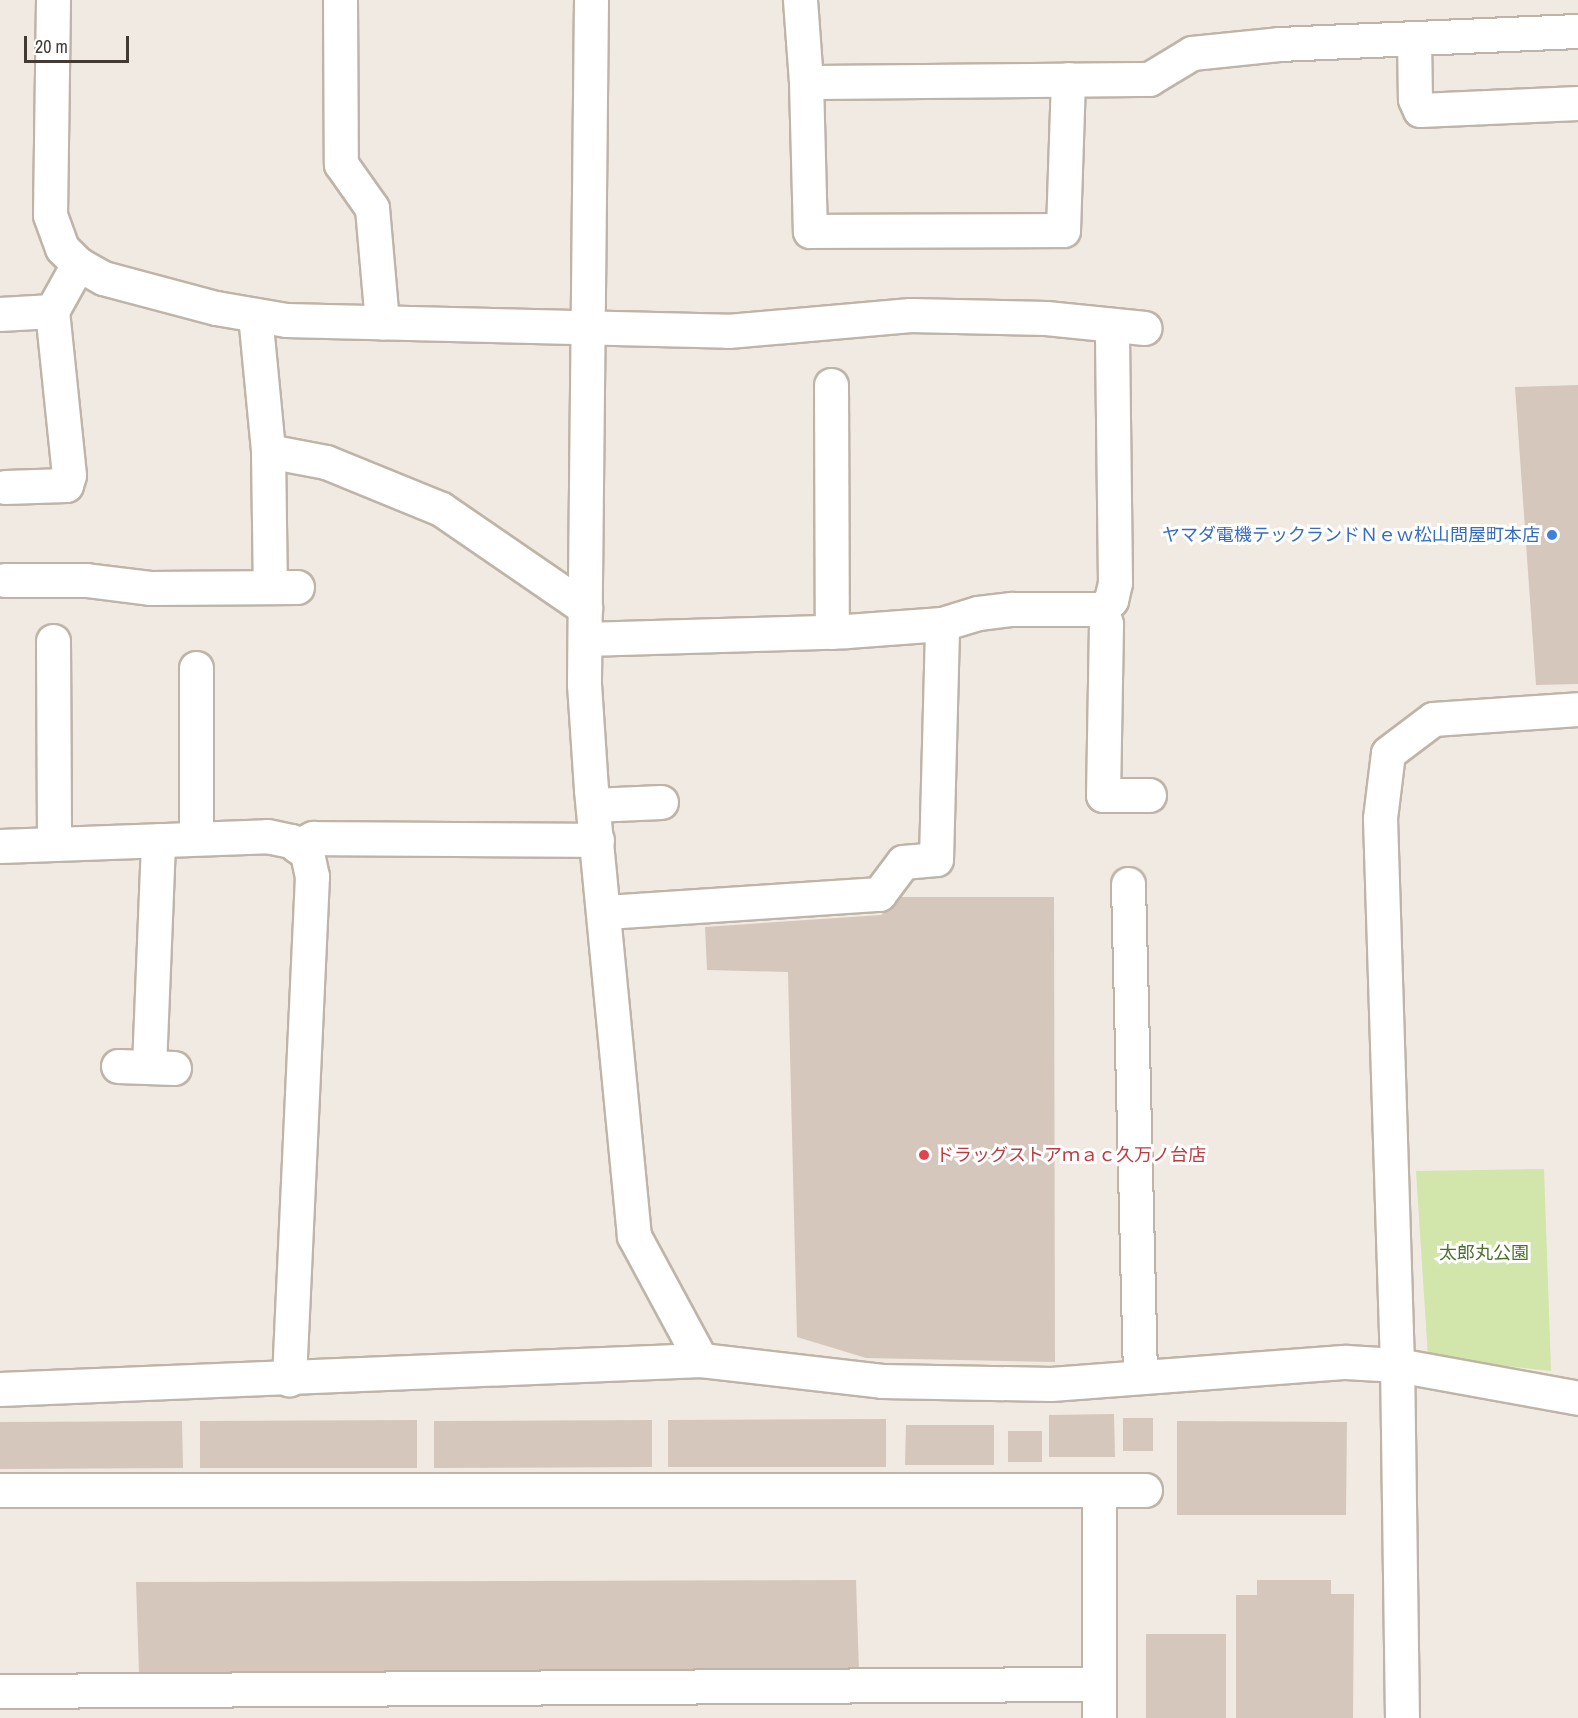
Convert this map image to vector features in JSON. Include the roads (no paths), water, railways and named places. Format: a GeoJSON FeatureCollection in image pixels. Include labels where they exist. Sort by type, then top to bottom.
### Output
{"type":"FeatureCollection","features":[{"type":"Feature","properties":{"kind":"street"},"geometry":{"type":"LineString","coordinates":[[53,0],[50,215],[63,248],[78,264],[103,278],[255,315],[286,320],[728,331],[910,315],[1046,318],[1128,327],[1114,582],[1111,600],[1102,609],[1012,609],[978,613],[942,624],[832,632],[585,624],[441,509],[326,462],[268,451]]}},
{"type":"Feature","properties":{"kind":"street"},"geometry":{"type":"LineString","coordinates":[[340,0],[341,164],[372,208],[382,323]]}},
{"type":"Feature","properties":{"kind":"street"},"geometry":{"type":"LineString","coordinates":[[591,0],[585,624],[593,805],[606,912],[634,1236],[701,1360]]}},
{"type":"Feature","properties":{"kind":"street"},"geometry":{"type":"LineString","coordinates":[[800,0],[806,82],[810,231],[1064,230],[1068,80]]}},
{"type":"Feature","properties":{"kind":"street"},"geometry":{"type":"LineString","coordinates":[[806,82],[1149,79],[1192,53],[1279,44],[1578,31]]}},
{"type":"Feature","properties":{"kind":"street"},"geometry":{"type":"LineString","coordinates":[[1414,38],[1414,99],[1420,110],[1578,103]]}},
{"type":"Feature","properties":{"kind":"street"},"geometry":{"type":"LineString","coordinates":[[5,488],[66,485],[69,475],[52,311],[78,264]]}},
{"type":"Feature","properties":{"kind":"street"},"geometry":{"type":"LineString","coordinates":[[0,314],[52,311]]}},
{"type":"Feature","properties":{"kind":"street"},"geometry":{"type":"LineString","coordinates":[[5,580],[86,580],[150,588],[283,587],[255,315]]}},
{"type":"Feature","properties":{"kind":"street"},"geometry":{"type":"LineString","coordinates":[[831,386],[832,632]]}},
{"type":"Feature","properties":{"kind":"street"},"geometry":{"type":"LineString","coordinates":[[1102,609],[1106,624],[1103,795],[1149,795]]}},
{"type":"Feature","properties":{"kind":"street"},"geometry":{"type":"LineString","coordinates":[[606,912],[879,894],[903,862],[936,859],[942,624]]}},
{"type":"Feature","properties":{"kind":"street"},"geometry":{"type":"LineString","coordinates":[[53,641],[54,843]]}},
{"type":"Feature","properties":{"kind":"street"},"geometry":{"type":"LineString","coordinates":[[196,668],[196,838]]}},
{"type":"Feature","properties":{"kind":"street"},"geometry":{"type":"LineString","coordinates":[[1402,1718],[1398,1365],[1380,818],[1388,753],[1433,719],[1484,712],[1578,709]]}},
{"type":"Feature","properties":{"kind":"street"},"geometry":{"type":"LineString","coordinates":[[593,805],[662,802]]}},
{"type":"Feature","properties":{"kind":"street"},"geometry":{"type":"LineString","coordinates":[[0,846],[267,836],[297,846],[307,853],[312,876],[289,1379]]}},
{"type":"Feature","properties":{"kind":"street"},"geometry":{"type":"LineString","coordinates":[[297,846],[313,838],[597,840]]}},
{"type":"Feature","properties":{"kind":"street"},"geometry":{"type":"LineString","coordinates":[[147,1067],[158,840]]}},
{"type":"Feature","properties":{"kind":"street"},"geometry":{"type":"LineString","coordinates":[[1128,884],[1140,1377]]}},
{"type":"Feature","properties":{"kind":"street"},"geometry":{"type":"LineString","coordinates":[[0,1389],[289,1379],[701,1360],[882,1381],[1051,1384],[1346,1362],[1398,1365],[1578,1398]]}},
{"type":"Feature","properties":{"kind":"street"},"geometry":{"type":"LineString","coordinates":[[0,1490],[1145,1490]]}},
{"type":"Feature","properties":{"kind":"street"},"geometry":{"type":"LineString","coordinates":[[1099,1490],[1099,1718]]}},
{"type":"Feature","properties":{"kind":"street"},"geometry":{"type":"LineString","coordinates":[[0,1691],[1098,1684]]}},
{"type":"Feature","properties":{"kind":"place","name":"ヤマダ電機テックランドＮｅｗ松山問屋町本店"},"geometry":{"type":"Point","coordinates":[1552,535]}},
{"type":"Feature","properties":{"kind":"place","name":"ドラッグストアｍａｃ久万ノ台店"},"geometry":{"type":"Point","coordinates":[924,1155]}},
{"type":"Feature","properties":{"kind":"park label","name":"太郎丸公園"},"geometry":{"type":"Point","coordinates":[1484,1253]}}]}
